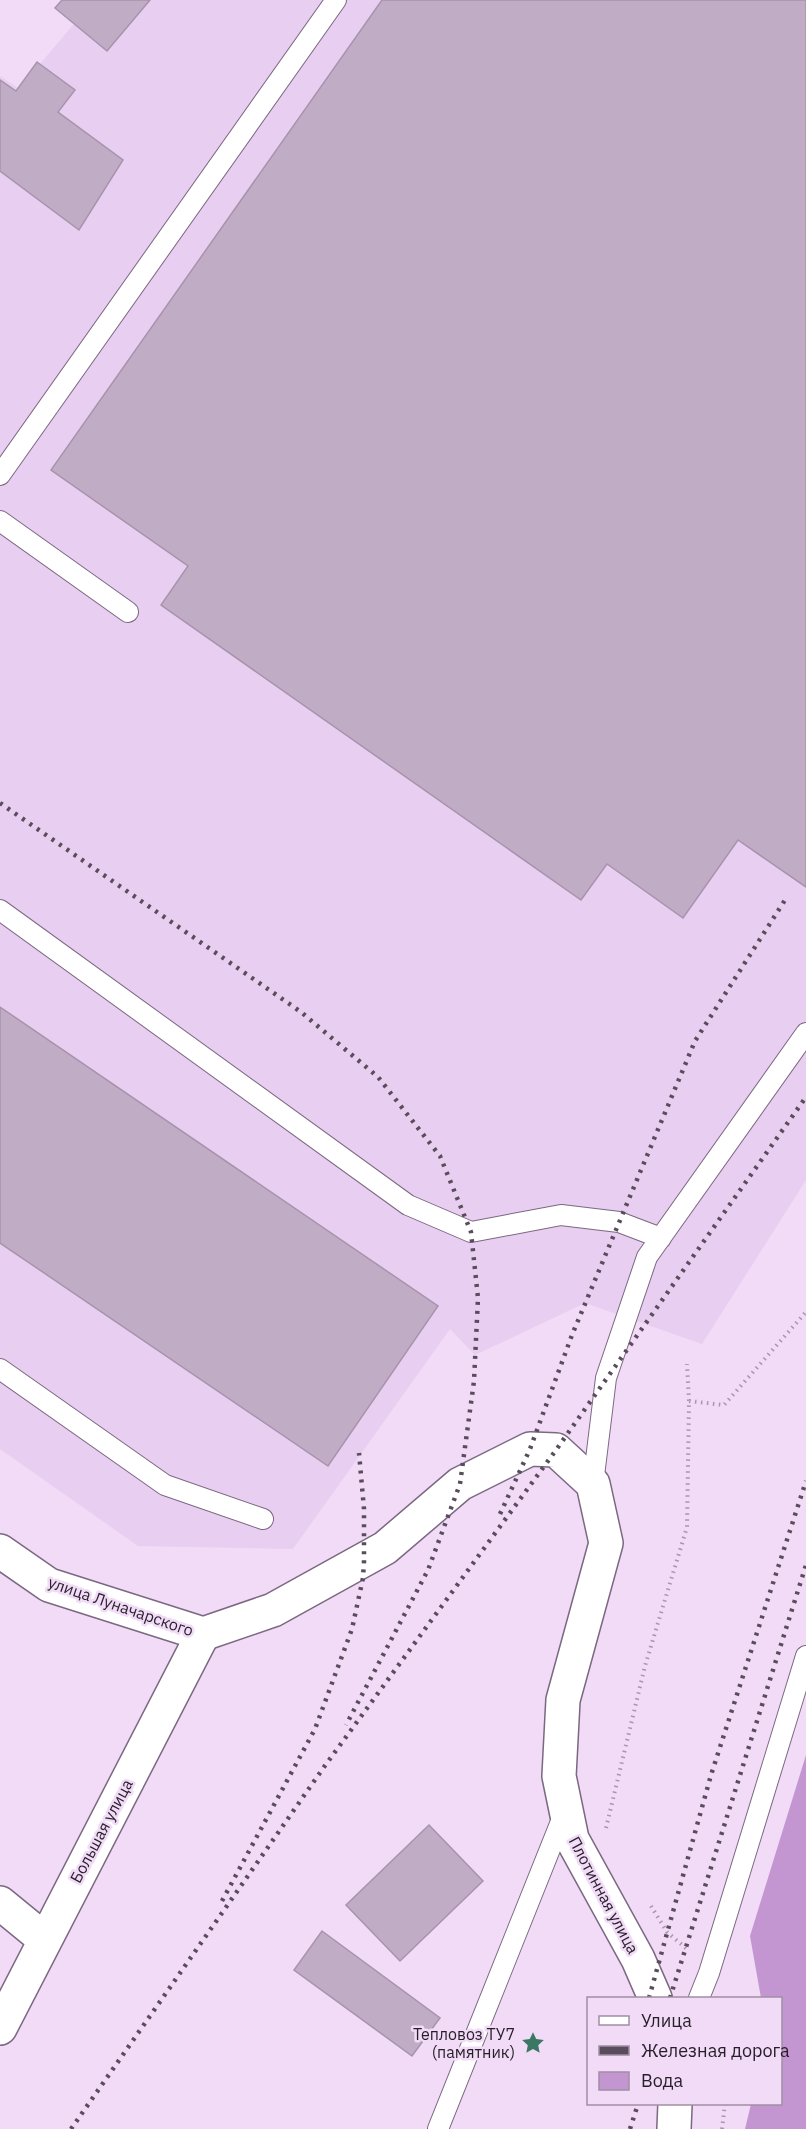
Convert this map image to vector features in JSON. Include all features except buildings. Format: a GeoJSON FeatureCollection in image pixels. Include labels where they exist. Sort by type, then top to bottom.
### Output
{"type":"FeatureCollection","features":[{"type":"Feature","properties":{"kind":"street","name":"улица Луначарского"},"geometry":{"type":"LineString","coordinates":[[0,1551],[50,1585],[203,1634],[273,1610],[364,1561],[385,1548],[460,1484],[530,1449],[556,1450],[593,1484]]}},
{"type":"Feature","properties":{"kind":"street","name":"Плотинная улица"},"geometry":{"type":"LineString","coordinates":[[593,1484],[606,1543],[563,1700],[559,1776],[572,1839],[638,1959],[655,1997]]}},
{"type":"Feature","properties":{"kind":"street","name":"Большая улица"},"geometry":{"type":"LineString","coordinates":[[0,2028],[203,1634]]}},
{"type":"Feature","properties":{"kind":"street"},"geometry":{"type":"LineString","coordinates":[[0,1903],[44,1939]]}},
{"type":"Feature","properties":{"kind":"street"},"geometry":{"type":"LineString","coordinates":[[674,2129],[675,2105]]}},
{"type":"Feature","properties":{"kind":"lane"},"geometry":{"type":"LineString","coordinates":[[0,475],[336,0]]}},
{"type":"Feature","properties":{"kind":"lane"},"geometry":{"type":"LineString","coordinates":[[0,521],[128,612]]}},
{"type":"Feature","properties":{"kind":"lane"},"geometry":{"type":"LineString","coordinates":[[0,910],[408,1205],[471,1232],[561,1215],[619,1222],[661,1238]]}},
{"type":"Feature","properties":{"kind":"lane"},"geometry":{"type":"LineString","coordinates":[[593,1484],[606,1378],[647,1257],[806,1033]]}},
{"type":"Feature","properties":{"kind":"lane"},"geometry":{"type":"LineString","coordinates":[[0,1369],[165,1485],[263,1519]]}},
{"type":"Feature","properties":{"kind":"lane"},"geometry":{"type":"LineString","coordinates":[[699,1997],[709,1973],[806,1656]]}},
{"type":"Feature","properties":{"kind":"lane"},"geometry":{"type":"LineString","coordinates":[[438,2129],[566,1809]]}},
{"type":"Feature","properties":{"kind":"path"},"geometry":{"type":"LineString","coordinates":[[689,1401],[724,1406],[806,1312]]}},
{"type":"Feature","properties":{"kind":"path"},"geometry":{"type":"LineString","coordinates":[[605,1831],[645,1666],[687,1527],[689,1401],[687,1364]]}},
{"type":"Feature","properties":{"kind":"path"},"geometry":{"type":"LineString","coordinates":[[648,1902],[667,1932],[686,1948],[709,1973]]}},
{"type":"Feature","properties":{"kind":"path"},"geometry":{"type":"LineString","coordinates":[[722,2129],[725,2105]]}},
{"type":"Feature","properties":{"kind":"shaded area"},"geometry":{"type":"Polygon","coordinates":[[[94,0],[806,0],[806,1180],[702,1344],[585,1303],[475,1355],[450,1329],[293,1549],[138,1546],[0,1449],[0,76],[19,89],[94,0]]]}},
{"type":"Feature","properties":{"kind":"water"},"geometry":{"type":"Polygon","coordinates":[[[806,1755],[806,2129],[745,2129],[751,2105],[782,2105],[782,1997],[761,1997],[750,1936],[806,1755]]]}},
{"type":"Feature","properties":{"kind":"railway"},"geometry":{"type":"LineString","coordinates":[[0,803],[301,1012],[378,1077],[440,1156],[471,1232],[478,1298],[474,1381],[460,1484],[428,1570],[346,1725]]}},
{"type":"Feature","properties":{"kind":"railway"},"geometry":{"type":"LineString","coordinates":[[500,1514],[530,1449],[572,1335],[695,1041],[785,900]]}},
{"type":"Feature","properties":{"kind":"railway"},"geometry":{"type":"LineString","coordinates":[[71,2129],[324,1767],[556,1450],[806,1097]]}},
{"type":"Feature","properties":{"kind":"railway"},"geometry":{"type":"LineString","coordinates":[[222,1901],[315,1729],[352,1629],[363,1578],[364,1561],[364,1509],[359,1453]]}},
{"type":"Feature","properties":{"kind":"railway"},"geometry":{"type":"LineString","coordinates":[[649,1997],[711,1775],[806,1481]]}},
{"type":"Feature","properties":{"kind":"railway"},"geometry":{"type":"LineString","coordinates":[[670,1997],[806,1565]]}},
{"type":"Feature","properties":{"kind":"railway"},"geometry":{"type":"LineString","coordinates":[[630,2129],[638,2105]]}},
{"type":"Feature","properties":{"kind":"place","name":"Тепловоз ТУ7 (памятник)"},"geometry":{"type":"Point","coordinates":[533,2043]}}]}
